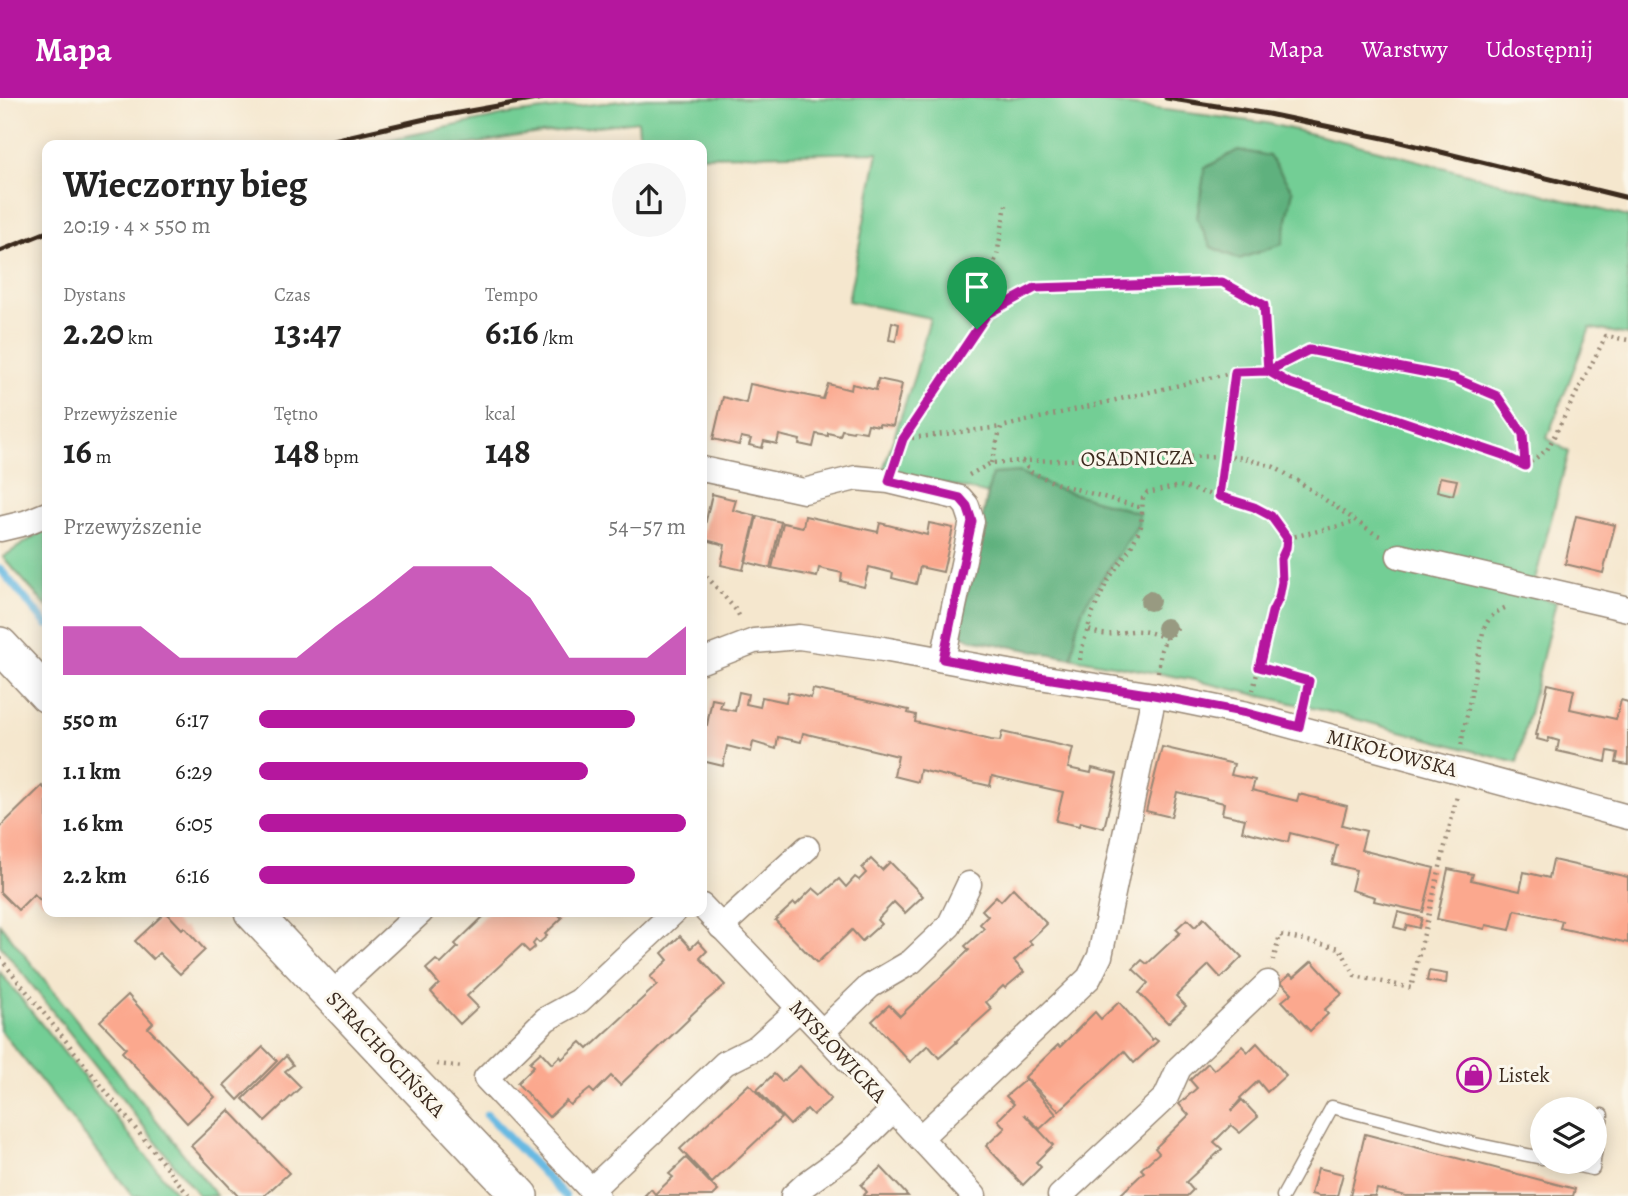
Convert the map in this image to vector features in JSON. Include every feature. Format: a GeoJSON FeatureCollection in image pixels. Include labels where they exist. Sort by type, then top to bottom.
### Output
{"type":"FeatureCollection","features":[{"type":"Feature","properties":{"kind":"main road"},"geometry":{"type":"LineString","coordinates":[[0,645],[42,690]]}},
{"type":"Feature","properties":{"kind":"main road","name":"STRACHOCIŃSKA"},"geometry":{"type":"LineString","coordinates":[[258,917],[520,1196]]}},
{"type":"Feature","properties":{"kind":"street"},"geometry":{"type":"LineString","coordinates":[[707,470],[804,491],[856,478],[889,481],[960,498],[967,506],[972,521],[943,659]]}},
{"type":"Feature","properties":{"kind":"street"},"geometry":{"type":"LineString","coordinates":[[0,529],[42,516]]}},
{"type":"Feature","properties":{"kind":"street"},"geometry":{"type":"LineString","coordinates":[[1399,556],[1628,609]]}},
{"type":"Feature","properties":{"kind":"street","name":"MIKOŁOWSKA"},"geometry":{"type":"LineString","coordinates":[[707,659],[754,641],[799,637],[1154,695],[1247,713],[1628,817]]}},
{"type":"Feature","properties":{"kind":"street"},"geometry":{"type":"LineString","coordinates":[[920,1138],[1089,978],[1100,956],[1154,695]]}},
{"type":"Feature","properties":{"kind":"street"},"geometry":{"type":"LineString","coordinates":[[721,927],[807,848]]}},
{"type":"Feature","properties":{"kind":"street"},"geometry":{"type":"LineString","coordinates":[[822,1032],[870,986],[911,962],[949,926],[969,884]]}},
{"type":"Feature","properties":{"kind":"street","name":"MYSŁOWICKA"},"geometry":{"type":"LineString","coordinates":[[707,912],[974,1196]]}},
{"type":"Feature","properties":{"kind":"street"},"geometry":{"type":"LineString","coordinates":[[331,995],[416,917]]}},
{"type":"Feature","properties":{"kind":"street"},"geometry":{"type":"LineString","coordinates":[[669,917],[579,1001],[546,1019],[486,1078],[594,1193],[725,1062],[757,1047],[799,1009]]}},
{"type":"Feature","properties":{"kind":"street"},"geometry":{"type":"LineString","coordinates":[[1060,1196],[1166,1097],[1179,1068],[1268,983]]}},
{"type":"Feature","properties":{"kind":"street"},"geometry":{"type":"LineString","coordinates":[[793,1196],[849,1153],[893,1110]]}},
{"type":"Feature","properties":{"kind":"lane"},"geometry":{"type":"LineString","coordinates":[[1283,1196],[1332,1107],[1530,1155]]}},
{"type":"Feature","properties":{"kind":"path"},"geometry":{"type":"LineString","coordinates":[[977,329],[978,305],[997,255],[1006,205]]}},
{"type":"Feature","properties":{"kind":"path"},"geometry":{"type":"LineString","coordinates":[[889,481],[903,439],[987,314],[1035,288],[1222,282],[1264,305],[1268,371]]}},
{"type":"Feature","properties":{"kind":"path"},"geometry":{"type":"LineString","coordinates":[[1525,466],[1547,450],[1606,336],[1628,340]]}},
{"type":"Feature","properties":{"kind":"path"},"geometry":{"type":"LineString","coordinates":[[903,439],[1001,427],[1235,372],[1268,371],[1309,350],[1454,378],[1497,396],[1523,434],[1525,466]]}},
{"type":"Feature","properties":{"kind":"path"},"geometry":{"type":"LineString","coordinates":[[1268,371],[1289,383],[1503,455],[1525,466]]}},
{"type":"Feature","properties":{"kind":"path"},"geometry":{"type":"LineString","coordinates":[[1219,496],[1235,372]]}},
{"type":"Feature","properties":{"kind":"path"},"geometry":{"type":"LineString","coordinates":[[960,498],[968,476],[991,463],[1001,427]]}},
{"type":"Feature","properties":{"kind":"path","name":"OSADNICZA"},"geometry":{"type":"LineString","coordinates":[[991,463],[1224,456],[1245,458],[1273,467],[1298,481],[1357,522],[1287,538]]}},
{"type":"Feature","properties":{"kind":"path"},"geometry":{"type":"LineString","coordinates":[[1022,461],[1031,472],[1055,483],[1142,508]]}},
{"type":"Feature","properties":{"kind":"path"},"geometry":{"type":"LineString","coordinates":[[1077,682],[1082,648],[1093,612],[1108,580],[1131,547],[1141,526],[1143,498],[1147,493],[1181,486],[1254,507],[1271,516],[1287,538],[1281,559],[1282,582],[1279,598],[1272,612],[1247,713]]}},
{"type":"Feature","properties":{"kind":"path"},"geometry":{"type":"LineString","coordinates":[[707,577],[736,610],[754,641]]}},
{"type":"Feature","properties":{"kind":"path"},"geometry":{"type":"LineString","coordinates":[[1268,983],[1280,934],[1340,948],[1355,976],[1411,988],[1459,771],[1483,632],[1493,614],[1515,605]]}},
{"type":"Feature","properties":{"kind":"path"},"geometry":{"type":"LineString","coordinates":[[1154,695],[1161,650],[1166,638],[1174,633],[1178,626]]}},
{"type":"Feature","properties":{"kind":"path"},"geometry":{"type":"LineString","coordinates":[[1089,630],[1102,635],[1149,632],[1166,638]]}},
{"type":"Feature","properties":{"kind":"path"},"geometry":{"type":"LineString","coordinates":[[1259,667],[1309,681],[1299,727]]}},
{"type":"Feature","properties":{"kind":"path"},"geometry":{"type":"LineString","coordinates":[[0,958],[189,1196]]}},
{"type":"Feature","properties":{"kind":"path"},"geometry":{"type":"LineString","coordinates":[[433,1064],[482,1070],[486,1078]]}},
{"type":"Feature","properties":{"kind":"green space"},"geometry":{"type":"Polygon","coordinates":[[[646,98],[1072,98],[1266,123],[1375,149],[1628,217],[1628,335],[1590,328],[1547,438],[1569,452],[1531,595],[1556,602],[1517,763],[1334,713],[1189,679],[970,639],[962,635],[960,623],[989,494],[883,470],[915,374],[930,318],[848,301],[878,152],[707,156],[707,140],[640,140],[638,121],[496,140],[388,140],[510,114],[646,98]],[[1282,244],[1211,247],[1239,259],[1282,244]]]}},
{"type":"Feature","properties":{"kind":"green space"},"geometry":{"type":"Polygon","coordinates":[[[1238,150],[1269,156],[1293,191],[1282,244],[1239,259],[1211,247],[1197,218],[1205,168],[1238,150]]]}},
{"type":"Feature","properties":{"kind":"green space"},"geometry":{"type":"Polygon","coordinates":[[[1019,472],[1055,488],[1139,513],[1138,525],[1084,606],[1077,626],[1072,658],[970,639],[962,635],[960,623],[992,474],[1019,472]]]}},
{"type":"Feature","properties":{"kind":"green space"},"geometry":{"type":"Polygon","coordinates":[[[42,531],[42,601],[3,557],[42,531]]]}},
{"type":"Feature","properties":{"kind":"green space"},"geometry":{"type":"Polygon","coordinates":[[[0,924],[217,1196],[199,1196],[0,945],[0,924]]]}},
{"type":"Feature","properties":{"kind":"green space"},"geometry":{"type":"Polygon","coordinates":[[[0,972],[178,1196],[133,1196],[0,1030],[0,972]]]}},
{"type":"Feature","properties":{"kind":"building"},"geometry":{"type":"Polygon","coordinates":[[[892,322],[899,324],[896,341],[889,340],[892,322]]]}},
{"type":"Feature","properties":{"kind":"building"},"geometry":{"type":"Polygon","coordinates":[[[878,379],[902,384],[893,426],[868,424],[866,432],[842,430],[840,436],[816,434],[813,447],[799,444],[800,440],[779,435],[777,444],[764,441],[762,448],[749,445],[751,439],[741,437],[739,445],[713,439],[723,397],[746,403],[750,384],[823,399],[828,384],[851,390],[852,384],[876,390],[878,379]]]}},
{"type":"Feature","properties":{"kind":"building"},"geometry":{"type":"Polygon","coordinates":[[[1440,477],[1457,480],[1453,495],[1437,491],[1440,477]]]}},
{"type":"Feature","properties":{"kind":"building"},"geometry":{"type":"Polygon","coordinates":[[[712,494],[736,500],[733,510],[756,516],[743,570],[721,565],[725,545],[707,540],[707,516],[712,494]]]}},
{"type":"Feature","properties":{"kind":"building"},"geometry":{"type":"Polygon","coordinates":[[[757,516],[781,522],[770,568],[746,562],[757,516]]]}},
{"type":"Feature","properties":{"kind":"building"},"geometry":{"type":"Polygon","coordinates":[[[805,516],[878,532],[880,523],[927,535],[929,523],[953,528],[943,572],[920,567],[916,584],[892,578],[893,573],[869,567],[864,587],[841,581],[842,573],[819,568],[817,577],[772,568],[783,523],[803,527],[805,516]]]}},
{"type":"Feature","properties":{"kind":"building"},"geometry":{"type":"Polygon","coordinates":[[[1576,516],[1615,525],[1603,573],[1565,564],[1576,516]]]}},
{"type":"Feature","properties":{"kind":"building"},"geometry":{"type":"Polygon","coordinates":[[[1548,684],[1574,690],[1570,709],[1616,719],[1621,700],[1628,702],[1628,765],[1616,763],[1618,753],[1608,751],[1606,762],[1557,751],[1559,741],[1537,739],[1548,684]]]}},
{"type":"Feature","properties":{"kind":"building"},"geometry":{"type":"Polygon","coordinates":[[[813,689],[909,710],[908,713],[916,715],[915,722],[991,740],[1000,741],[1002,732],[1073,748],[1068,768],[1091,773],[1092,768],[1117,774],[1104,828],[1080,822],[1079,826],[1056,821],[1063,792],[992,776],[990,786],[920,770],[918,782],[894,776],[898,756],[803,733],[801,742],[778,737],[776,749],[753,742],[751,752],[727,746],[723,766],[707,762],[707,725],[712,699],[722,701],[720,708],[735,711],[739,692],[748,694],[746,704],[760,707],[762,697],[786,702],[788,692],[811,698],[813,689]]]}},
{"type":"Feature","properties":{"kind":"building"},"geometry":{"type":"Polygon","coordinates":[[[1162,747],[1234,764],[1231,775],[1255,780],[1252,790],[1297,801],[1299,794],[1347,806],[1342,825],[1366,831],[1361,850],[1434,868],[1423,912],[1374,901],[1375,897],[1351,890],[1356,870],[1332,864],[1337,845],[1290,833],[1288,842],[1242,831],[1245,819],[1222,814],[1224,803],[1177,792],[1171,817],[1146,811],[1162,747]]]}},
{"type":"Feature","properties":{"kind":"building"},"geometry":{"type":"Polygon","coordinates":[[[42,786],[42,902],[34,894],[18,910],[0,892],[0,827],[42,786]]]}},
{"type":"Feature","properties":{"kind":"building"},"geometry":{"type":"Polygon","coordinates":[[[871,859],[882,870],[890,862],[923,896],[905,913],[894,902],[877,920],[881,924],[862,941],[852,930],[817,963],[775,920],[813,888],[821,895],[839,879],[846,887],[855,877],[859,880],[866,873],[862,868],[871,859]]]}},
{"type":"Feature","properties":{"kind":"building"},"geometry":{"type":"Polygon","coordinates":[[[1553,860],[1628,877],[1628,943],[1560,928],[1562,921],[1515,910],[1510,930],[1486,925],[1485,929],[1437,919],[1448,869],[1473,874],[1471,880],[1520,891],[1524,872],[1549,878],[1553,860]]]}},
{"type":"Feature","properties":{"kind":"building"},"geometry":{"type":"Polygon","coordinates":[[[1013,888],[1047,924],[1029,941],[1032,944],[1014,961],[1024,972],[986,1002],[992,1009],[939,1058],[928,1045],[910,1062],[872,1021],[889,1005],[900,1016],[969,950],[965,946],[984,929],[980,924],[988,916],[982,910],[996,896],[1001,901],[1013,888]]]}},
{"type":"Feature","properties":{"kind":"building"},"geometry":{"type":"Polygon","coordinates":[[[1398,912],[1422,918],[1419,928],[1407,925],[1405,930],[1394,927],[1398,912]]]}},
{"type":"Feature","properties":{"kind":"building"},"geometry":{"type":"Polygon","coordinates":[[[161,917],[171,917],[205,950],[180,974],[159,953],[153,959],[135,941],[161,917]]]}},
{"type":"Feature","properties":{"kind":"building"},"geometry":{"type":"Polygon","coordinates":[[[483,917],[562,918],[539,943],[536,940],[533,944],[535,947],[529,952],[522,945],[467,996],[478,1007],[460,1024],[431,992],[439,984],[426,969],[436,960],[441,964],[458,947],[455,944],[483,917]]]}},
{"type":"Feature","properties":{"kind":"building"},"geometry":{"type":"Polygon","coordinates":[[[1204,918],[1242,957],[1221,978],[1209,965],[1176,996],[1186,1006],[1168,1023],[1139,993],[1148,983],[1133,969],[1142,960],[1147,964],[1180,933],[1176,929],[1187,919],[1195,927],[1204,918]]]}},
{"type":"Feature","properties":{"kind":"building"},"geometry":{"type":"Polygon","coordinates":[[[680,936],[691,948],[698,941],[707,951],[700,958],[725,985],[620,1085],[611,1076],[594,1093],[590,1089],[570,1105],[566,1101],[549,1117],[517,1083],[534,1066],[530,1062],[541,1052],[552,1064],[581,1042],[588,1049],[657,985],[650,977],[668,960],[662,953],[680,936]]]}},
{"type":"Feature","properties":{"kind":"building"},"geometry":{"type":"Polygon","coordinates":[[[1312,961],[1342,994],[1324,1010],[1328,1014],[1310,1031],[1282,1001],[1292,993],[1281,982],[1290,974],[1294,977],[1312,961]]]}},
{"type":"Feature","properties":{"kind":"building"},"geometry":{"type":"Polygon","coordinates":[[[1429,971],[1447,974],[1446,984],[1427,981],[1429,971]]]}},
{"type":"Feature","properties":{"kind":"building"},"geometry":{"type":"Polygon","coordinates":[[[128,995],[153,1023],[148,1028],[215,1097],[187,1123],[122,1052],[126,1048],[100,1021],[128,995]]]}},
{"type":"Feature","properties":{"kind":"building"},"geometry":{"type":"Polygon","coordinates":[[[1119,1002],[1152,1040],[1154,1038],[1158,1041],[1134,1063],[1124,1051],[1059,1111],[1025,1077],[1095,1012],[1101,1019],[1119,1002]]]}},
{"type":"Feature","properties":{"kind":"building"},"geometry":{"type":"Polygon","coordinates":[[[1257,1043],[1286,1075],[1267,1092],[1258,1081],[1240,1098],[1231,1111],[1242,1100],[1258,1117],[1240,1133],[1231,1125],[1214,1142],[1222,1149],[1186,1182],[1193,1190],[1187,1196],[1119,1196],[1144,1172],[1141,1169],[1159,1153],[1155,1148],[1189,1115],[1179,1104],[1197,1088],[1190,1080],[1208,1063],[1214,1070],[1242,1046],[1248,1052],[1257,1043]]]}},
{"type":"Feature","properties":{"kind":"building"},"geometry":{"type":"Polygon","coordinates":[[[263,1047],[277,1061],[238,1100],[224,1085],[263,1047]]]}},
{"type":"Feature","properties":{"kind":"building"},"geometry":{"type":"Polygon","coordinates":[[[286,1056],[293,1065],[285,1071],[301,1087],[265,1121],[243,1099],[286,1056]]]}},
{"type":"Feature","properties":{"kind":"building"},"geometry":{"type":"Polygon","coordinates":[[[800,1066],[831,1099],[813,1115],[807,1109],[790,1125],[757,1090],[774,1074],[782,1082],[800,1066]]]}},
{"type":"Feature","properties":{"kind":"building"},"geometry":{"type":"Polygon","coordinates":[[[1026,1079],[1056,1114],[1040,1129],[1024,1114],[1053,1145],[1036,1162],[1041,1167],[1023,1185],[986,1146],[1005,1128],[998,1120],[1014,1104],[1006,1096],[1026,1079]]]}},
{"type":"Feature","properties":{"kind":"building"},"geometry":{"type":"Polygon","coordinates":[[[749,1084],[781,1118],[712,1183],[680,1149],[749,1084]]]}},
{"type":"Feature","properties":{"kind":"building"},"geometry":{"type":"Polygon","coordinates":[[[229,1110],[289,1173],[264,1196],[238,1196],[191,1146],[229,1110]]]}},
{"type":"Feature","properties":{"kind":"building"},"geometry":{"type":"Polygon","coordinates":[[[1365,1134],[1575,1189],[1573,1196],[1406,1196],[1377,1189],[1375,1196],[1350,1196],[1365,1134]]]}},
{"type":"Feature","properties":{"kind":"building"},"geometry":{"type":"Polygon","coordinates":[[[686,1158],[718,1191],[713,1196],[644,1196],[651,1189],[655,1194],[673,1177],[669,1174],[686,1158]]]}},
{"type":"Feature","properties":{"kind":"building"},"geometry":{"type":"Polygon","coordinates":[[[881,1167],[908,1196],[863,1196],[867,1192],[861,1185],[881,1167]]]}},
{"type":"Feature","properties":{"kind":"building"},"geometry":{"type":"Polygon","coordinates":[[[1318,1168],[1343,1174],[1337,1196],[1311,1194],[1318,1168]]]}},
{"type":"Feature","properties":{"kind":"waterway"},"geometry":{"type":"LineString","coordinates":[[0,569],[42,619]]}},
{"type":"Feature","properties":{"kind":"waterway"},"geometry":{"type":"LineString","coordinates":[[487,1115],[565,1196]]}},
{"type":"Feature","properties":{"kind":"railway"},"geometry":{"type":"LineString","coordinates":[[334,140],[425,119],[542,98]]}},
{"type":"Feature","properties":{"kind":"railway"},"geometry":{"type":"LineString","coordinates":[[1166,98],[1268,114],[1388,139],[1628,198]]}},
{"type":"Feature","properties":{"kind":"railway"},"geometry":{"type":"LineString","coordinates":[[0,251],[42,234]]}},
{"type":"Feature","properties":{"kind":"place","name":"Listek"},"geometry":{"type":"Point","coordinates":[1474,1075]}},
{"type":"Feature","properties":{"kind":"route"},"geometry":{"type":"LineString","coordinates":[[977,329],[903,439],[889,481],[960,498],[967,506],[972,521],[943,659],[1154,695],[1247,713],[1299,727],[1309,681],[1259,667],[1272,612],[1279,598],[1282,582],[1281,559],[1287,538],[1271,516],[1254,507],[1219,496],[1235,372],[1268,371],[1309,350],[1454,378],[1497,396],[1523,434],[1525,466],[1503,455],[1289,383],[1268,371],[1264,305],[1222,282],[1035,288],[987,314],[977,329]]}}]}
